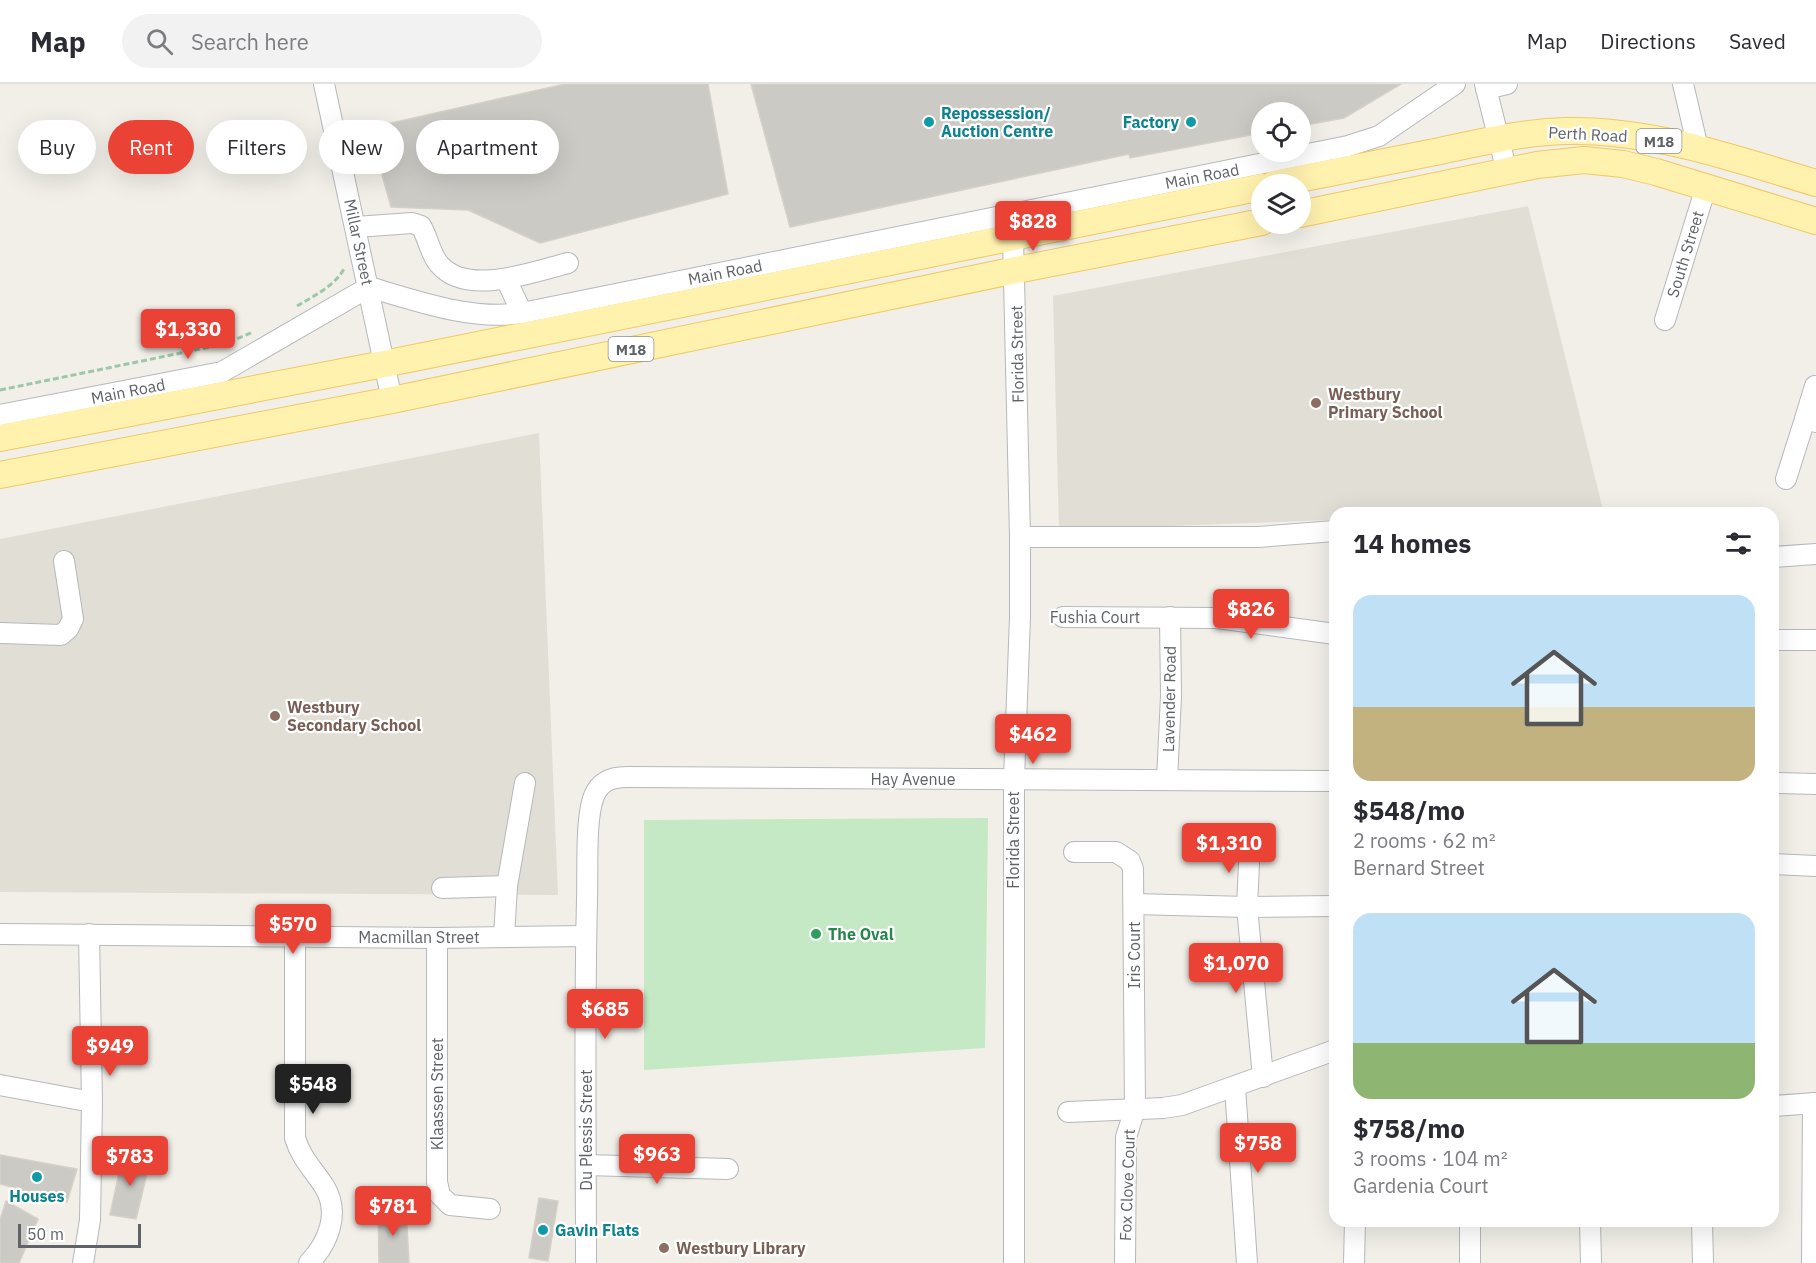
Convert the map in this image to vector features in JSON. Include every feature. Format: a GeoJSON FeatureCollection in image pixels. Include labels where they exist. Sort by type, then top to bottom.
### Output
{"type":"FeatureCollection","features":[{"type":"Feature","properties":{"kind":"main road","name":"Perth Road"},"geometry":{"type":"LineString","coordinates":[[1498,139],[1538,132],[1596,132],[1640,137],[1698,148],[1816,183]]}},
{"type":"Feature","properties":{"kind":"main road","name":"M18"},"geometry":{"type":"LineString","coordinates":[[1311,177],[1498,139]]}},
{"type":"Feature","properties":{"kind":"main road","name":"Perth Road"},"geometry":{"type":"LineString","coordinates":[[1507,172],[1560,162],[1601,161],[1623,164],[1816,221]]}},
{"type":"Feature","properties":{"kind":"main road","name":"M18"},"geometry":{"type":"LineString","coordinates":[[1311,212],[1507,172]]}},
{"type":"Feature","properties":{"kind":"main road","name":"Main Road"},"geometry":{"type":"LineString","coordinates":[[0,438],[384,364],[1251,189]]}},
{"type":"Feature","properties":{"kind":"main road","name":"M18"},"geometry":{"type":"LineString","coordinates":[[0,475],[392,400],[1016,270],[1251,224]]}},
{"type":"Feature","properties":{"kind":"street","name":"Millar Street"},"geometry":{"type":"LineString","coordinates":[[324,84],[392,400]]}},
{"type":"Feature","properties":{"kind":"street","name":"Main Road"},"geometry":{"type":"LineString","coordinates":[[0,415],[222,372],[369,287],[482,314],[502,316],[522,313],[1348,146],[1378,136],[1455,84]]}},
{"type":"Feature","properties":{"kind":"street"},"geometry":{"type":"LineString","coordinates":[[1507,84],[1486,87],[1507,172]]}},
{"type":"Feature","properties":{"kind":"street"},"geometry":{"type":"LineString","coordinates":[[1683,84],[1698,148]]}},
{"type":"Feature","properties":{"kind":"street","name":"South Street"},"geometry":{"type":"LineString","coordinates":[[1665,321],[1706,187]]}},
{"type":"Feature","properties":{"kind":"street"},"geometry":{"type":"LineString","coordinates":[[356,227],[412,223],[421,226],[438,264],[451,274],[473,281],[506,279],[568,263]]}},
{"type":"Feature","properties":{"kind":"street","name":"Florida Street"},"geometry":{"type":"LineString","coordinates":[[1013,237],[1016,270],[1020,537],[1014,779],[1014,1263]]}},
{"type":"Feature","properties":{"kind":"street"},"geometry":{"type":"LineString","coordinates":[[506,279],[522,313]]}},
{"type":"Feature","properties":{"kind":"street"},"geometry":{"type":"LineString","coordinates":[[1786,479],[1810,421],[1815,386]]}},
{"type":"Feature","properties":{"kind":"street"},"geometry":{"type":"LineString","coordinates":[[1020,537],[1258,537],[1329,531]]}},
{"type":"Feature","properties":{"kind":"street"},"geometry":{"type":"LineString","coordinates":[[1779,557],[1816,554]]}},
{"type":"Feature","properties":{"kind":"street"},"geometry":{"type":"LineString","coordinates":[[0,633],[61,635],[68,629],[73,619],[64,561]]}},
{"type":"Feature","properties":{"kind":"street","name":"Fushia Court"},"geometry":{"type":"LineString","coordinates":[[1063,617],[1170,617],[1237,620],[1329,633]]}},
{"type":"Feature","properties":{"kind":"street","name":"Lavender Road"},"geometry":{"type":"LineString","coordinates":[[1167,780],[1171,696],[1170,617]]}},
{"type":"Feature","properties":{"kind":"street"},"geometry":{"type":"LineString","coordinates":[[1779,640],[1816,640]]}},
{"type":"Feature","properties":{"kind":"street","name":"Hay Avenue"},"geometry":{"type":"LineString","coordinates":[[590,817],[594,794],[606,781],[615,777],[1329,781]]}},
{"type":"Feature","properties":{"kind":"street"},"geometry":{"type":"LineString","coordinates":[[504,937],[507,886],[525,783]]}},
{"type":"Feature","properties":{"kind":"street"},"geometry":{"type":"LineString","coordinates":[[1779,783],[1816,784]]}},
{"type":"Feature","properties":{"kind":"street","name":"Du Plessis Street"},"geometry":{"type":"LineString","coordinates":[[586,1263],[586,936],[590,817]]}},
{"type":"Feature","properties":{"kind":"street"},"geometry":{"type":"LineString","coordinates":[[1250,842],[1247,907],[1263,1077]]}},
{"type":"Feature","properties":{"kind":"street","name":"Iris Court"},"geometry":{"type":"LineString","coordinates":[[1074,852],[1116,852],[1130,861],[1133,870],[1135,1109]]}},
{"type":"Feature","properties":{"kind":"street"},"geometry":{"type":"LineString","coordinates":[[1779,864],[1816,866]]}},
{"type":"Feature","properties":{"kind":"street"},"geometry":{"type":"LineString","coordinates":[[442,888],[507,886]]}},
{"type":"Feature","properties":{"kind":"street"},"geometry":{"type":"LineString","coordinates":[[1134,904],[1247,907],[1329,906]]}},
{"type":"Feature","properties":{"kind":"street","name":"Macmillan Street"},"geometry":{"type":"LineString","coordinates":[[0,934],[437,938],[586,936]]}},
{"type":"Feature","properties":{"kind":"street"},"geometry":{"type":"LineString","coordinates":[[82,1263],[90,1220],[92,1102],[89,934]]}},
{"type":"Feature","properties":{"kind":"street"},"geometry":{"type":"LineString","coordinates":[[295,936],[295,1138],[300,1154],[329,1197],[331,1211],[331,1226],[327,1238],[319,1253],[309,1263]]}},
{"type":"Feature","properties":{"kind":"street","name":"Klaassen Street"},"geometry":{"type":"LineString","coordinates":[[437,938],[437,1182],[440,1195],[450,1205],[490,1209]]}},
{"type":"Feature","properties":{"kind":"street"},"geometry":{"type":"LineString","coordinates":[[1068,1112],[1182,1105],[1329,1052]]}},
{"type":"Feature","properties":{"kind":"street"},"geometry":{"type":"LineString","coordinates":[[0,1084],[92,1102]]}},
{"type":"Feature","properties":{"kind":"street"},"geometry":{"type":"LineString","coordinates":[[1234,1087],[1247,1263]]}},
{"type":"Feature","properties":{"kind":"street"},"geometry":{"type":"LineString","coordinates":[[1779,1105],[1815,1102],[1812,1263]]}},
{"type":"Feature","properties":{"kind":"street","name":"Fox Clove Court"},"geometry":{"type":"LineString","coordinates":[[1125,1263],[1126,1137],[1135,1109]]}},
{"type":"Feature","properties":{"kind":"street"},"geometry":{"type":"LineString","coordinates":[[586,1165],[728,1168]]}},
{"type":"Feature","properties":{"kind":"street"},"geometry":{"type":"LineString","coordinates":[[1354,1263],[1355,1227]]}},
{"type":"Feature","properties":{"kind":"street"},"geometry":{"type":"LineString","coordinates":[[1470,1227],[1470,1263]]}},
{"type":"Feature","properties":{"kind":"street"},"geometry":{"type":"LineString","coordinates":[[1590,1227],[1591,1263]]}},
{"type":"Feature","properties":{"kind":"street"},"geometry":{"type":"LineString","coordinates":[[1702,1227],[1703,1263]]}},
{"type":"Feature","properties":{"kind":"path"},"geometry":{"type":"LineString","coordinates":[[288,312],[324,289],[341,273],[349,258]]}},
{"type":"Feature","properties":{"kind":"path"},"geometry":{"type":"LineString","coordinates":[[0,390],[225,344],[262,328]]}},
{"type":"Feature","properties":{"kind":"shaded area","name":"Westbury Primary School"},"geometry":{"type":"Polygon","coordinates":[[[1528,206],[1602,507],[1329,507],[1329,520],[1059,530],[1053,296],[1528,206]]]}},
{"type":"Feature","properties":{"kind":"shaded area","name":"Westbury Secondary School"},"geometry":{"type":"Polygon","coordinates":[[[539,433],[558,895],[0,892],[0,539],[539,433]]]}},
{"type":"Feature","properties":{"kind":"green space","name":"The Oval"},"geometry":{"type":"Polygon","coordinates":[[[988,818],[985,1048],[644,1070],[644,820],[988,818]]]}},
{"type":"Feature","properties":{"kind":"building"},"geometry":{"type":"Polygon","coordinates":[[[565,84],[708,84],[728,194],[540,243],[468,210],[391,207],[382,174],[404,174],[404,120],[565,84]]]}},
{"type":"Feature","properties":{"kind":"building","name":"Repossession/ Auction Centre"},"geometry":{"type":"Polygon","coordinates":[[[751,84],[1401,84],[1344,118],[1311,124],[1311,102],[1251,102],[1251,135],[1130,158],[1129,154],[790,227],[751,84]]]}},
{"type":"Feature","properties":{"kind":"building"},"geometry":{"type":"Polygon","coordinates":[[[123,1154],[150,1161],[136,1219],[110,1215],[123,1154]]]}},
{"type":"Feature","properties":{"kind":"building","name":"Houses"},"geometry":{"type":"Polygon","coordinates":[[[0,1155],[77,1169],[67,1202],[0,1184],[0,1155]]]}},
{"type":"Feature","properties":{"kind":"building","name":"Gavin Flats"},"geometry":{"type":"Polygon","coordinates":[[[539,1198],[558,1201],[548,1261],[529,1258],[539,1198]]]}},
{"type":"Feature","properties":{"kind":"building","name":"Houses"},"geometry":{"type":"Polygon","coordinates":[[[6,1201],[38,1219],[19,1263],[0,1263],[0,1220],[6,1201]]]}},
{"type":"Feature","properties":{"kind":"building"},"geometry":{"type":"Polygon","coordinates":[[[406,1209],[409,1263],[379,1263],[378,1211],[406,1209]]]}},
{"type":"Feature","properties":{"kind":"place","name":"Repossession/ Auction Centre"},"geometry":{"type":"Point","coordinates":[929,122]}},
{"type":"Feature","properties":{"kind":"place","name":"Factory"},"geometry":{"type":"Point","coordinates":[1191,122]}},
{"type":"Feature","properties":{"kind":"place","name":"Westbury Primary School"},"geometry":{"type":"Point","coordinates":[1316,403]}},
{"type":"Feature","properties":{"kind":"place","name":"Westbury Secondary School"},"geometry":{"type":"Point","coordinates":[275,716]}},
{"type":"Feature","properties":{"kind":"place","name":"The Oval"},"geometry":{"type":"Point","coordinates":[816,934]}},
{"type":"Feature","properties":{"kind":"place","name":"Houses"},"geometry":{"type":"Point","coordinates":[37,1177]}},
{"type":"Feature","properties":{"kind":"place","name":"Gavin Flats"},"geometry":{"type":"Point","coordinates":[543,1230]}},
{"type":"Feature","properties":{"kind":"place","name":"Westbury Library"},"geometry":{"type":"Point","coordinates":[664,1248]}}]}
